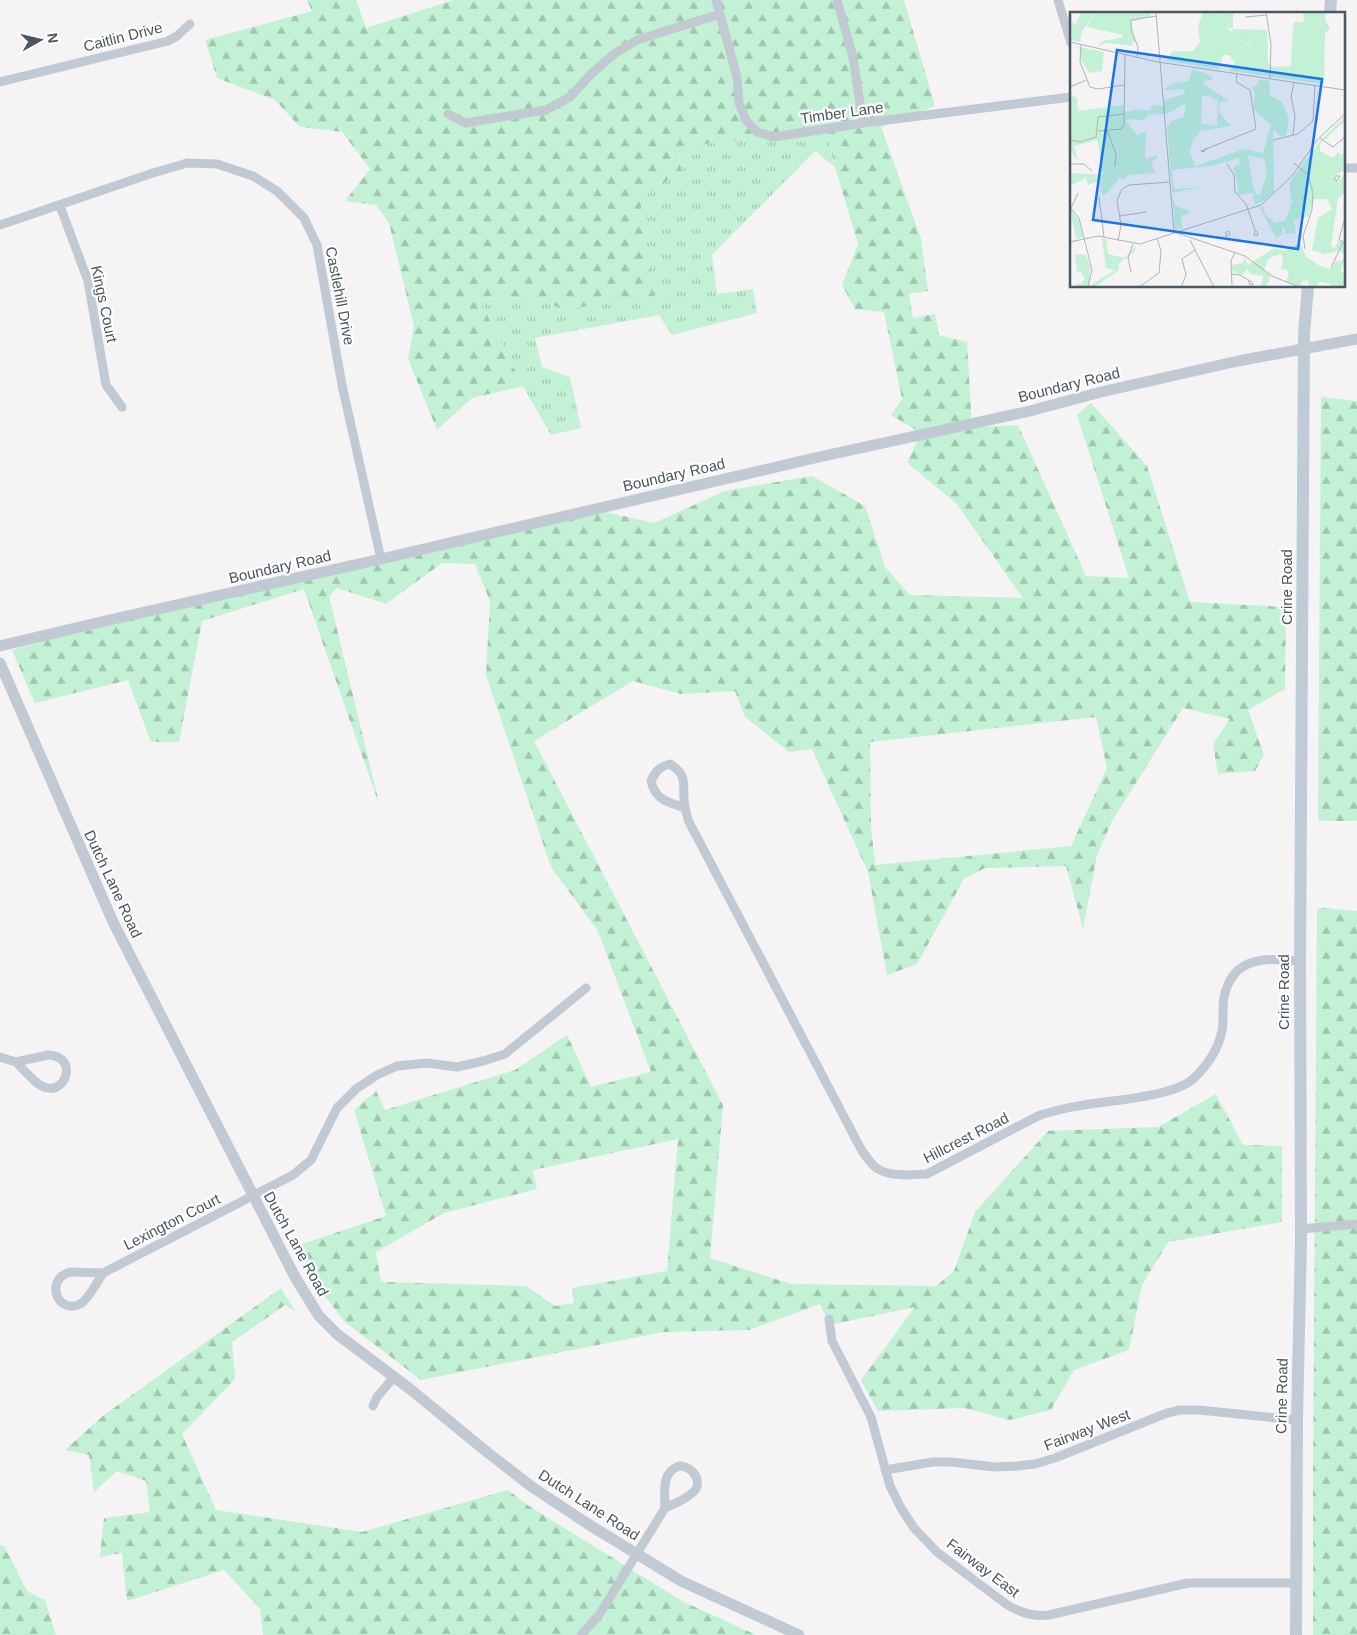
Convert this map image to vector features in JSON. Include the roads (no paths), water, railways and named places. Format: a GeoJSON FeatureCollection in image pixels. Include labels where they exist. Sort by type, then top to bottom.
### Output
{"type":"FeatureCollection","features":[{"type":"Feature","properties":{"kind":"main road","name":"Crine Road"},"geometry":{"type":"LineString","coordinates":[[1296,1635],[1297,1420],[1301,1229],[1300,961],[1304,348],[1308,288]]}},
{"type":"Feature","properties":{"kind":"street","name":"Timber Lane"},"geometry":{"type":"LineString","coordinates":[[716,0],[738,77],[740,103],[746,120],[756,132],[774,137],[863,123],[1070,97]]}},
{"type":"Feature","properties":{"kind":"street"},"geometry":{"type":"LineString","coordinates":[[836,0],[853,57],[863,123]]}},
{"type":"Feature","properties":{"kind":"street"},"geometry":{"type":"LineString","coordinates":[[1058,0],[1070,40]]}},
{"type":"Feature","properties":{"kind":"street"},"geometry":{"type":"LineString","coordinates":[[448,114],[465,123],[546,110],[570,97],[614,54],[637,40],[720,14]]}},
{"type":"Feature","properties":{"kind":"street","name":"Caitlin Drive"},"geometry":{"type":"LineString","coordinates":[[0,82],[168,41],[177,36],[190,24]]}},
{"type":"Feature","properties":{"kind":"street","name":"Castlehill Drive"},"geometry":{"type":"LineString","coordinates":[[0,225],[187,163],[216,164],[253,176],[277,191],[304,218],[317,245],[342,385],[381,560]]}},
{"type":"Feature","properties":{"kind":"street"},"geometry":{"type":"LineString","coordinates":[[1344,168],[1357,168]]}},
{"type":"Feature","properties":{"kind":"street","name":"Kings Court"},"geometry":{"type":"LineString","coordinates":[[60,206],[88,281],[106,385],[122,407]]}},
{"type":"Feature","properties":{"kind":"street","name":"Boundary Road"},"geometry":{"type":"LineString","coordinates":[[0,646],[381,560],[819,456],[1026,412],[1102,392],[1238,361],[1357,339]]}},
{"type":"Feature","properties":{"kind":"street","name":"Dutch Lane Road"},"geometry":{"type":"LineString","coordinates":[[0,663],[113,922],[295,1277],[319,1316],[337,1334],[532,1487],[579,1519],[694,1588],[799,1635]]}},
{"type":"Feature","properties":{"kind":"street","name":"Hillcrest Road"},"geometry":{"type":"LineString","coordinates":[[686,808],[664,802],[653,791],[651,781],[656,771],[662,766],[670,764],[678,769],[683,777],[685,790],[683,800],[686,808],[688,820],[862,1151],[878,1169],[894,1174],[912,1176],[927,1174],[1038,1116],[1054,1110],[1150,1096],[1169,1091],[1190,1081],[1213,1055],[1222,1031],[1224,996],[1232,978],[1240,968],[1248,963],[1266,959],[1300,961]]}},
{"type":"Feature","properties":{"kind":"street","name":"Lexington Court"},"geometry":{"type":"LineString","coordinates":[[103,1273],[293,1175],[311,1160],[337,1108],[356,1089],[378,1075],[397,1066],[427,1063],[457,1067],[505,1054],[586,988]]}},
{"type":"Feature","properties":{"kind":"street"},"geometry":{"type":"LineString","coordinates":[[0,1057],[16,1062],[39,1084],[46,1088],[52,1088],[61,1084],[66,1074],[62,1059],[54,1055],[16,1062]]}},
{"type":"Feature","properties":{"kind":"street"},"geometry":{"type":"LineString","coordinates":[[1301,1229],[1357,1224]]}},
{"type":"Feature","properties":{"kind":"street"},"geometry":{"type":"LineString","coordinates":[[70,1272],[103,1273],[79,1305],[67,1305],[57,1298],[56,1283],[65,1274],[70,1272]]}},
{"type":"Feature","properties":{"kind":"street","name":"Fairway East"},"geometry":{"type":"LineString","coordinates":[[829,1320],[832,1341],[871,1418],[890,1486],[901,1508],[914,1528],[928,1544],[1006,1604],[1026,1614],[1036,1616],[1050,1615],[1188,1583],[1296,1583]]}},
{"type":"Feature","properties":{"kind":"street"},"geometry":{"type":"LineString","coordinates":[[373,1406],[377,1397],[394,1377]]}},
{"type":"Feature","properties":{"kind":"street","name":"Fairway West"},"geometry":{"type":"LineString","coordinates":[[885,1470],[933,1462],[996,1467],[1035,1464],[1055,1458],[1167,1413],[1180,1410],[1199,1410],[1297,1420]]}},
{"type":"Feature","properties":{"kind":"street"},"geometry":{"type":"LineString","coordinates":[[581,1635],[600,1615],[666,1508],[695,1491],[697,1480],[694,1472],[689,1468],[679,1466],[672,1468],[667,1475],[666,1508]]}}]}
